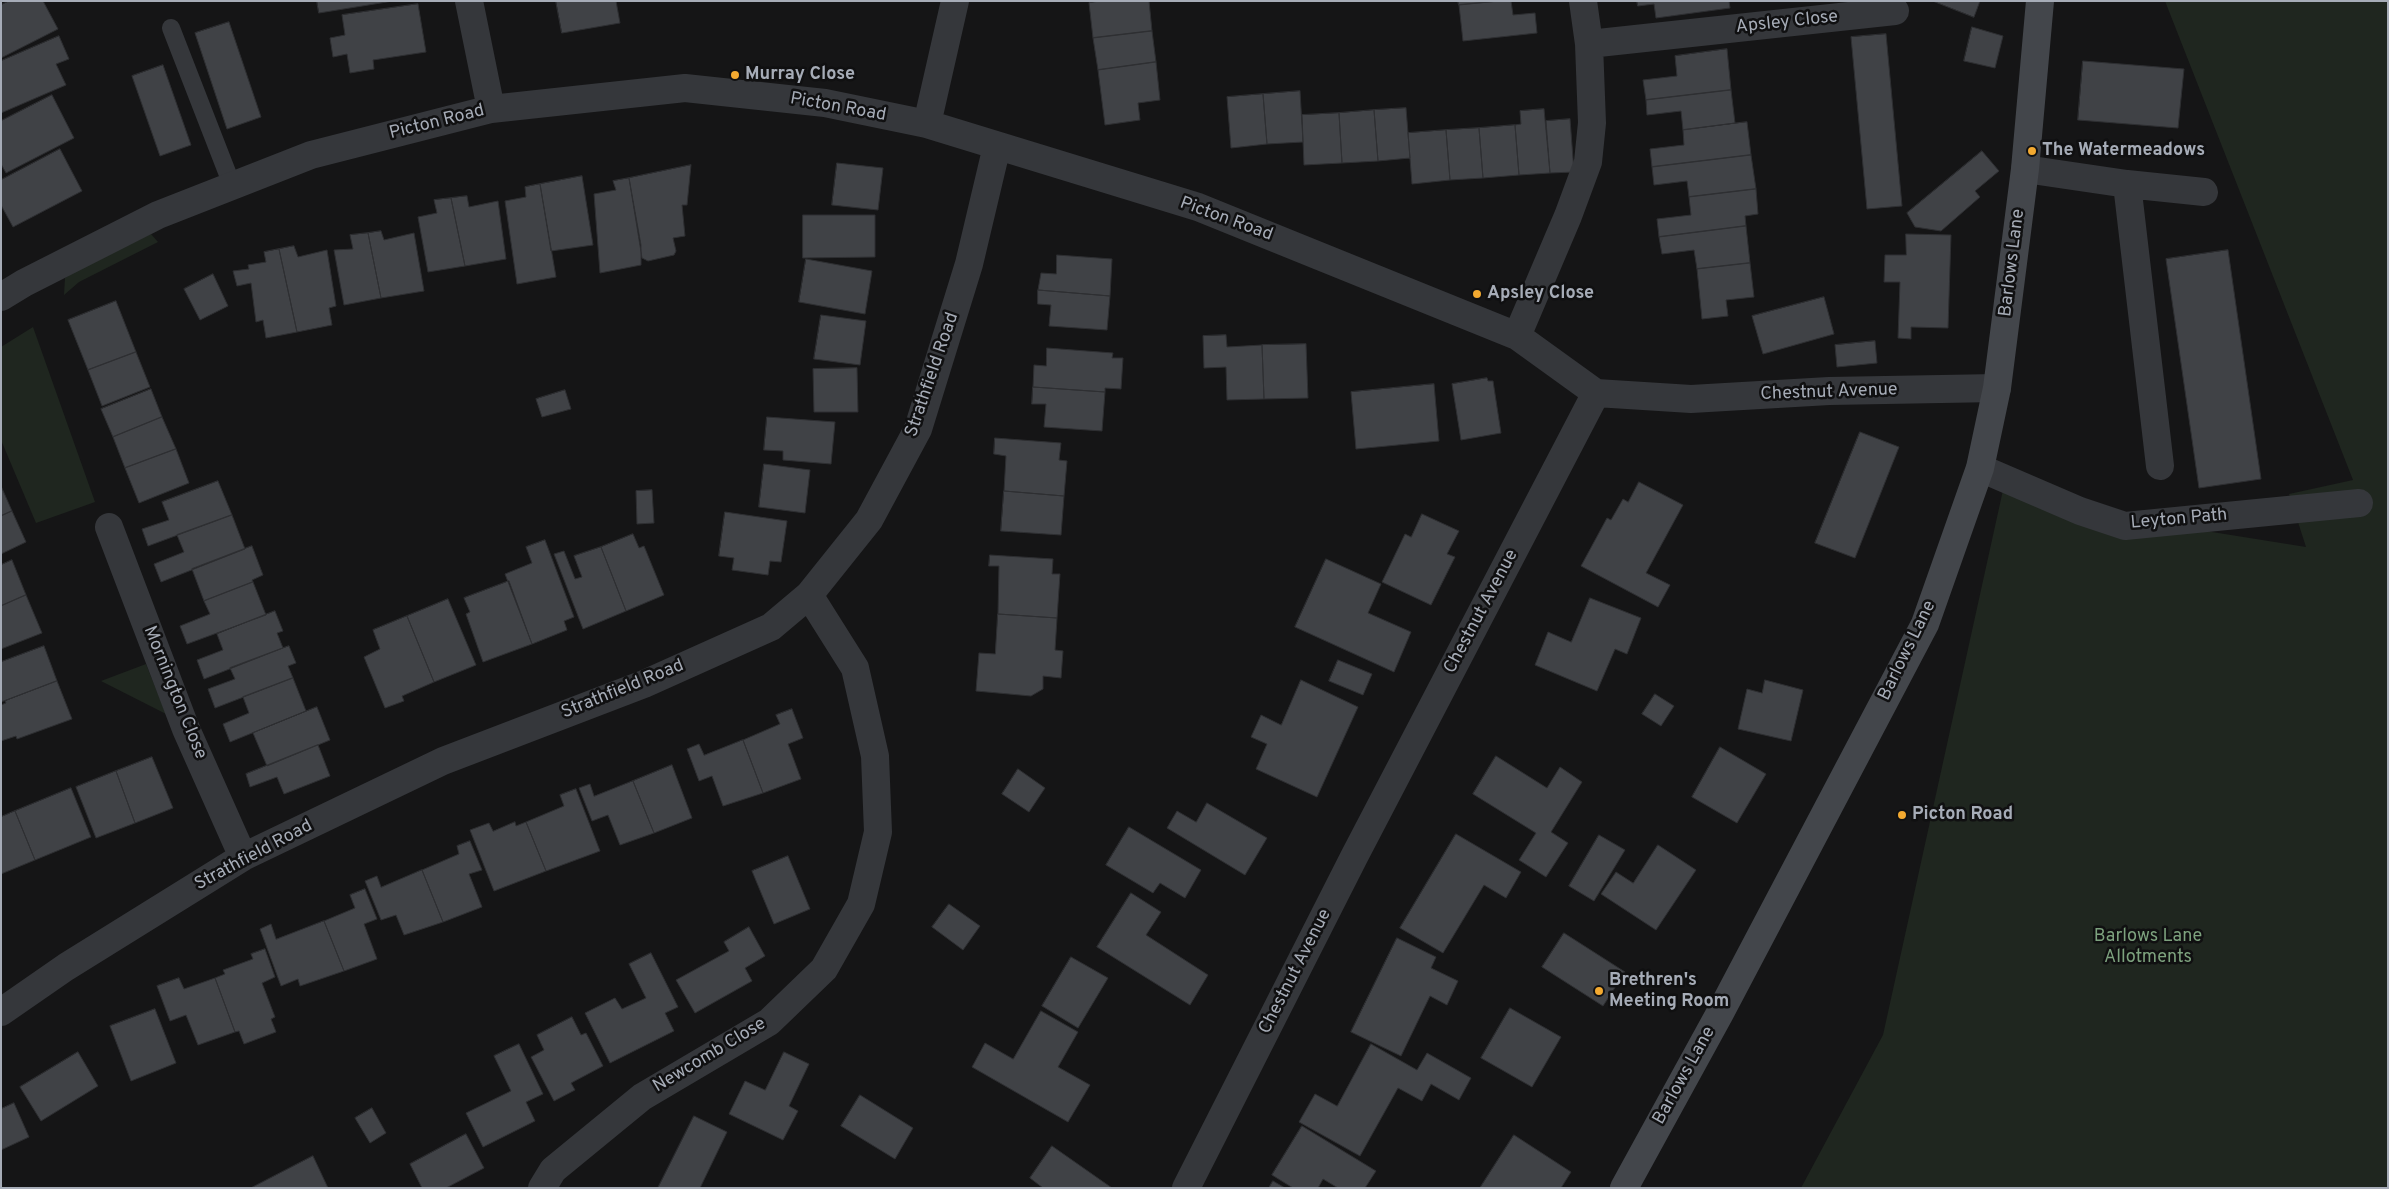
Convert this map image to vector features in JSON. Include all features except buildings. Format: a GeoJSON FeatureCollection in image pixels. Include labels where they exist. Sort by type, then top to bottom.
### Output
{"type":"FeatureCollection","features":[{"type":"Feature","properties":{"kind":"street"},"geometry":{"type":"LineString","coordinates":[[470,1],[491,109]]}},
{"type":"Feature","properties":{"kind":"street"},"geometry":{"type":"LineString","coordinates":[[927,124],[955,1]]}},
{"type":"Feature","properties":{"kind":"street"},"geometry":{"type":"LineString","coordinates":[[1517,336],[1568,216],[1588,162],[1592,123],[1589,44],[1583,1]]}},
{"type":"Feature","properties":{"kind":"street","name":"Barlows Lane"},"geometry":{"type":"LineString","coordinates":[[1624,1188],[1720,1013],[1925,624],[1980,468],[1997,388],[2025,169],[2040,1]]}},
{"type":"Feature","properties":{"kind":"street","name":"Apsley Close"},"geometry":{"type":"LineString","coordinates":[[1589,44],[1895,11]]}},
{"type":"Feature","properties":{"kind":"street","name":"Picton Road"},"geometry":{"type":"LineString","coordinates":[[1,297],[24,283],[158,215],[311,155],[491,109],[685,88],[825,102],[927,124],[1198,207],[1517,336],[1596,393]]}},
{"type":"Feature","properties":{"kind":"street","name":"Strathfield Road"},"geometry":{"type":"LineString","coordinates":[[1,1012],[66,967],[243,858],[443,761],[644,684],[771,627],[809,595],[869,520],[918,429],[969,264],[997,146]]}},
{"type":"Feature","properties":{"kind":"street"},"geometry":{"type":"LineString","coordinates":[[2025,169],[2128,184],[2204,192]]}},
{"type":"Feature","properties":{"kind":"street"},"geometry":{"type":"LineString","coordinates":[[2128,184],[2160,466]]}},
{"type":"Feature","properties":{"kind":"street","name":"Chestnut Avenue"},"geometry":{"type":"LineString","coordinates":[[1186,1188],[1350,866],[1596,393],[1691,399],[1829,391],[1997,388]]}},
{"type":"Feature","properties":{"kind":"street","name":"Leyton Path"},"geometry":{"type":"LineString","coordinates":[[1980,468],[2080,512],[2125,526],[2359,503]]}},
{"type":"Feature","properties":{"kind":"street","name":"Mornington Close"},"geometry":{"type":"LineString","coordinates":[[109,527],[186,729],[243,858]]}},
{"type":"Feature","properties":{"kind":"street","name":"Newcomb Close"},"geometry":{"type":"LineString","coordinates":[[542,1188],[553,1170],[642,1097],[769,1022],[824,969],[861,904],[878,832],[875,756],[855,668],[809,595]]}},
{"type":"Feature","properties":{"kind":"lane"},"geometry":{"type":"LineString","coordinates":[[171,28],[232,185]]}},
{"type":"Feature","properties":{"kind":"green space","name":"Barlows Lane Allotments"},"geometry":{"type":"Polygon","coordinates":[[[2165,1],[2388,1],[2388,1188],[1801,1188],[1883,1035],[2003,490],[2162,524],[2306,547],[2289,494],[2353,480],[2165,1]]]}},
{"type":"Feature","properties":{"kind":"green space"},"geometry":{"type":"Polygon","coordinates":[[[151,234],[158,242],[79,282],[64,295],[65,278],[74,271],[151,234]]]}},
{"type":"Feature","properties":{"kind":"green space"},"geometry":{"type":"Polygon","coordinates":[[[33,327],[95,502],[36,523],[1,440],[1,347],[33,327]]]}},
{"type":"Feature","properties":{"kind":"green space"},"geometry":{"type":"Polygon","coordinates":[[[146,664],[166,714],[101,681],[146,664]]]}},
{"type":"Feature","properties":{"kind":"place","name":"Murray Close"},"geometry":{"type":"Point","coordinates":[735,75]}},
{"type":"Feature","properties":{"kind":"place","name":"The Watermeadows"},"geometry":{"type":"Point","coordinates":[2032,151]}},
{"type":"Feature","properties":{"kind":"place","name":"Apsley Close"},"geometry":{"type":"Point","coordinates":[1477,294]}},
{"type":"Feature","properties":{"kind":"place","name":"Picton Road"},"geometry":{"type":"Point","coordinates":[1902,815]}},
{"type":"Feature","properties":{"kind":"place","name":"Brethren's Meeting Room"},"geometry":{"type":"Point","coordinates":[1599,991]}}]}
